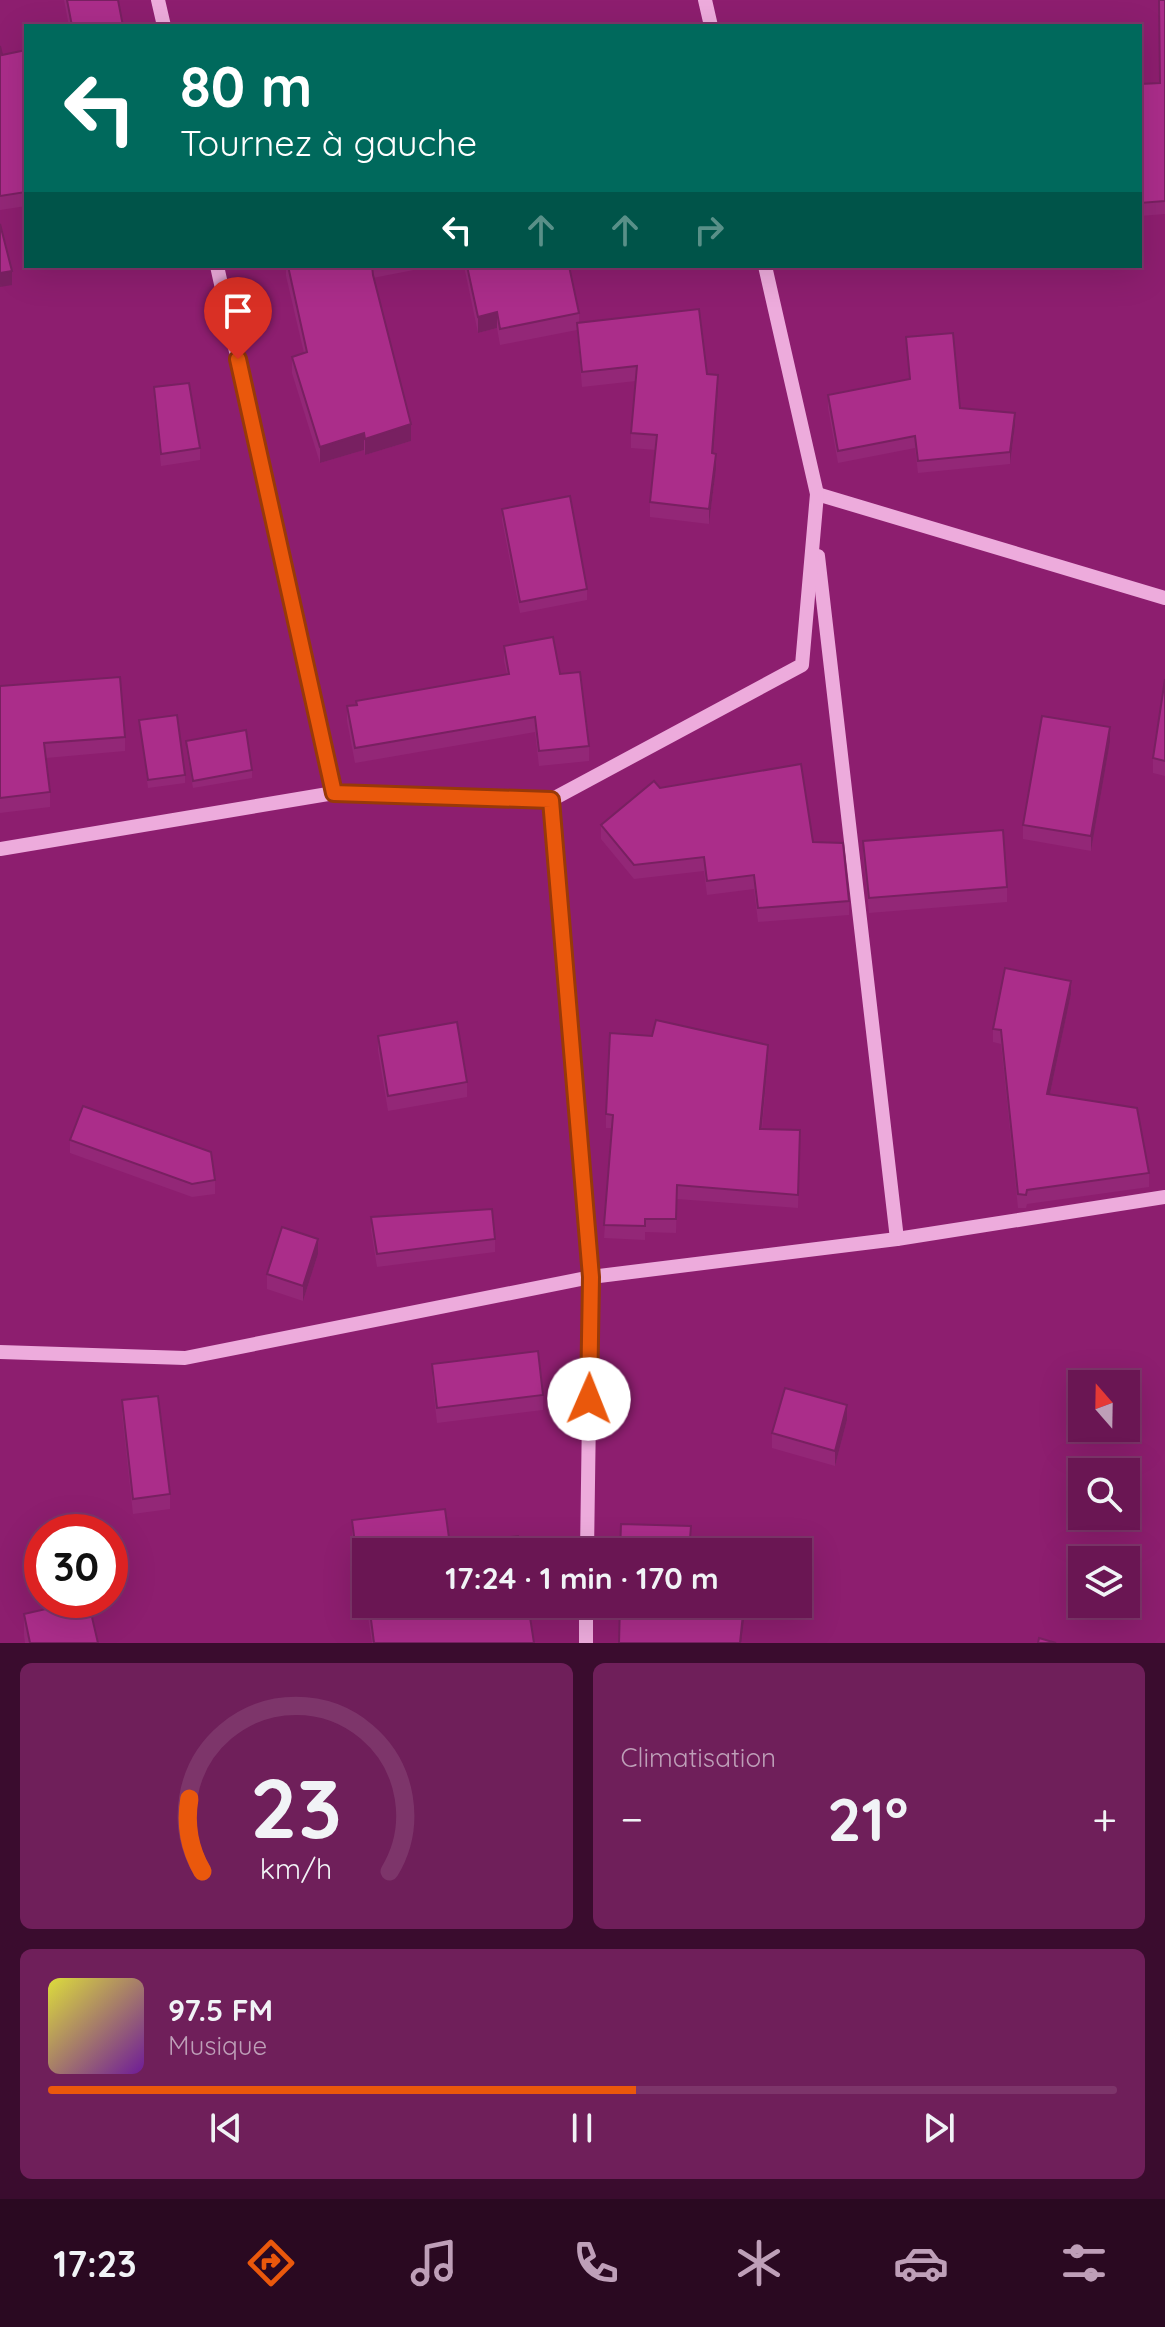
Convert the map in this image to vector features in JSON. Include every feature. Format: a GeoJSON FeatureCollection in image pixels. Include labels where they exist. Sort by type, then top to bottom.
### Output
{"type":"FeatureCollection","features":[{"type":"Feature","properties":{"kind":"street"},"geometry":{"type":"LineString","coordinates":[[158,0],[164,24]]}},
{"type":"Feature","properties":{"kind":"street"},"geometry":{"type":"LineString","coordinates":[[705,0],[711,24]]}},
{"type":"Feature","properties":{"kind":"street"},"geometry":{"type":"LineString","coordinates":[[217,268],[334,793]]}},
{"type":"Feature","properties":{"kind":"street"},"geometry":{"type":"LineString","coordinates":[[0,849],[334,793],[551,800],[802,665],[817,494],[765,268]]}},
{"type":"Feature","properties":{"kind":"street"},"geometry":{"type":"LineString","coordinates":[[817,494],[1165,598]]}},
{"type":"Feature","properties":{"kind":"street"},"geometry":{"type":"LineString","coordinates":[[815,522],[897,1239]]}},
{"type":"Feature","properties":{"kind":"street"},"geometry":{"type":"LineString","coordinates":[[551,800],[591,1277],[587,1538]]}},
{"type":"Feature","properties":{"kind":"street"},"geometry":{"type":"LineString","coordinates":[[0,1352],[185,1358],[591,1277],[897,1239],[1165,1197]]}},
{"type":"Feature","properties":{"kind":"street"},"geometry":{"type":"LineString","coordinates":[[586,1618],[586,1643]]}},
{"type":"Feature","properties":{"kind":"building"},"geometry":{"type":"Polygon","coordinates":[[[67,0],[118,0],[123,24],[72,24],[67,0]]]}},
{"type":"Feature","properties":{"kind":"building"},"geometry":{"type":"Polygon","coordinates":[[[1159,0],[1165,0],[1165,201],[1142,203],[1142,84],[1160,83],[1159,0]]]}},
{"type":"Feature","properties":{"kind":"building"},"geometry":{"type":"Polygon","coordinates":[[[0,46],[2,55],[24,50],[24,192],[0,196],[0,46]]]}},
{"type":"Feature","properties":{"kind":"building"},"geometry":{"type":"Polygon","coordinates":[[[0,224],[12,271],[0,273],[0,224]]]}},
{"type":"Feature","properties":{"kind":"building"},"geometry":{"type":"Polygon","coordinates":[[[288,268],[372,268],[411,424],[365,439],[364,433],[320,447],[292,357],[307,352],[288,268]]]}},
{"type":"Feature","properties":{"kind":"building"},"geometry":{"type":"Polygon","coordinates":[[[467,268],[569,268],[579,313],[500,329],[497,312],[478,317],[467,268]]]}},
{"type":"Feature","properties":{"kind":"building"},"geometry":{"type":"Polygon","coordinates":[[[699,309],[707,374],[718,375],[712,453],[716,454],[709,509],[650,502],[657,435],[631,433],[637,366],[582,372],[577,323],[699,309]]]}},
{"type":"Feature","properties":{"kind":"building"},"geometry":{"type":"Polygon","coordinates":[[[953,333],[960,408],[1015,413],[1010,452],[918,461],[915,436],[838,451],[828,395],[910,379],[906,337],[953,333]]]}},
{"type":"Feature","properties":{"kind":"building"},"geometry":{"type":"Polygon","coordinates":[[[189,383],[200,448],[161,454],[154,387],[189,383]]]}},
{"type":"Feature","properties":{"kind":"building"},"geometry":{"type":"Polygon","coordinates":[[[570,496],[587,589],[520,602],[502,509],[570,496]]]}},
{"type":"Feature","properties":{"kind":"building"},"geometry":{"type":"Polygon","coordinates":[[[553,637],[560,674],[580,672],[589,746],[539,751],[535,717],[355,748],[347,706],[357,705],[356,701],[509,674],[504,646],[553,637]]]}},
{"type":"Feature","properties":{"kind":"building"},"geometry":{"type":"Polygon","coordinates":[[[120,677],[125,737],[44,743],[50,792],[0,798],[0,686],[120,677]]]}},
{"type":"Feature","properties":{"kind":"building"},"geometry":{"type":"Polygon","coordinates":[[[1165,679],[1165,761],[1153,758],[1165,679]]]}},
{"type":"Feature","properties":{"kind":"building"},"geometry":{"type":"Polygon","coordinates":[[[177,715],[185,775],[148,780],[139,720],[177,715]]]}},
{"type":"Feature","properties":{"kind":"building"},"geometry":{"type":"Polygon","coordinates":[[[1042,716],[1110,727],[1091,836],[1023,825],[1042,716]]]}},
{"type":"Feature","properties":{"kind":"building"},"geometry":{"type":"Polygon","coordinates":[[[246,730],[252,770],[193,781],[186,741],[246,730]]]}},
{"type":"Feature","properties":{"kind":"building"},"geometry":{"type":"Polygon","coordinates":[[[801,764],[813,842],[843,843],[849,901],[758,908],[754,875],[707,881],[704,857],[634,865],[601,825],[654,781],[660,788],[801,764]]]}},
{"type":"Feature","properties":{"kind":"building"},"geometry":{"type":"Polygon","coordinates":[[[1003,830],[1007,887],[869,898],[863,841],[1003,830]]]}},
{"type":"Feature","properties":{"kind":"building"},"geometry":{"type":"Polygon","coordinates":[[[1005,968],[1071,981],[1047,1094],[1137,1108],[1149,1173],[1027,1190],[1026,1195],[1018,1194],[1001,1030],[993,1029],[1005,968]]]}},
{"type":"Feature","properties":{"kind":"building"},"geometry":{"type":"Polygon","coordinates":[[[656,1020],[768,1045],[760,1129],[800,1130],[798,1195],[677,1185],[676,1219],[645,1219],[645,1226],[604,1225],[613,1115],[606,1114],[610,1033],[652,1036],[656,1020]]]}},
{"type":"Feature","properties":{"kind":"building"},"geometry":{"type":"Polygon","coordinates":[[[457,1022],[467,1082],[388,1096],[378,1036],[457,1022]]]}},
{"type":"Feature","properties":{"kind":"building"},"geometry":{"type":"Polygon","coordinates":[[[83,1106],[211,1152],[215,1180],[192,1184],[70,1140],[83,1106]]]}},
{"type":"Feature","properties":{"kind":"building"},"geometry":{"type":"Polygon","coordinates":[[[492,1209],[495,1239],[377,1254],[371,1217],[492,1209]]]}},
{"type":"Feature","properties":{"kind":"building"},"geometry":{"type":"Polygon","coordinates":[[[282,1227],[318,1239],[303,1286],[267,1274],[282,1227]]]}},
{"type":"Feature","properties":{"kind":"building"},"geometry":{"type":"Polygon","coordinates":[[[538,1351],[543,1395],[437,1408],[432,1364],[538,1351]]]}},
{"type":"Feature","properties":{"kind":"building"},"geometry":{"type":"Polygon","coordinates":[[[785,1388],[847,1405],[835,1451],[772,1433],[785,1388]]]}},
{"type":"Feature","properties":{"kind":"building"},"geometry":{"type":"Polygon","coordinates":[[[158,1396],[170,1494],[133,1499],[122,1400],[158,1396]]]}},
{"type":"Feature","properties":{"kind":"building"},"geometry":{"type":"Polygon","coordinates":[[[445,1509],[449,1538],[354,1538],[352,1520],[445,1509]]]}},
{"type":"Feature","properties":{"kind":"building"},"geometry":{"type":"Polygon","coordinates":[[[621,1524],[691,1526],[690,1538],[620,1538],[621,1524]]]}},
{"type":"Feature","properties":{"kind":"building"},"geometry":{"type":"Polygon","coordinates":[[[25,1618],[92,1618],[98,1643],[30,1643],[25,1618]]]}},
{"type":"Feature","properties":{"kind":"building"},"geometry":{"type":"Polygon","coordinates":[[[371,1618],[530,1618],[534,1643],[374,1643],[371,1618]]]}},
{"type":"Feature","properties":{"kind":"building"},"geometry":{"type":"Polygon","coordinates":[[[620,1618],[743,1618],[740,1643],[619,1643],[620,1618]]]}},
{"type":"Feature","properties":{"kind":"building"},"geometry":{"type":"Polygon","coordinates":[[[1039,1638],[1056,1643],[1038,1643],[1039,1638]]]}},
{"type":"Feature","properties":{"kind":"route"},"geometry":{"type":"LineString","coordinates":[[238,359],[334,793],[551,800],[591,1277],[589,1399]]}}]}
